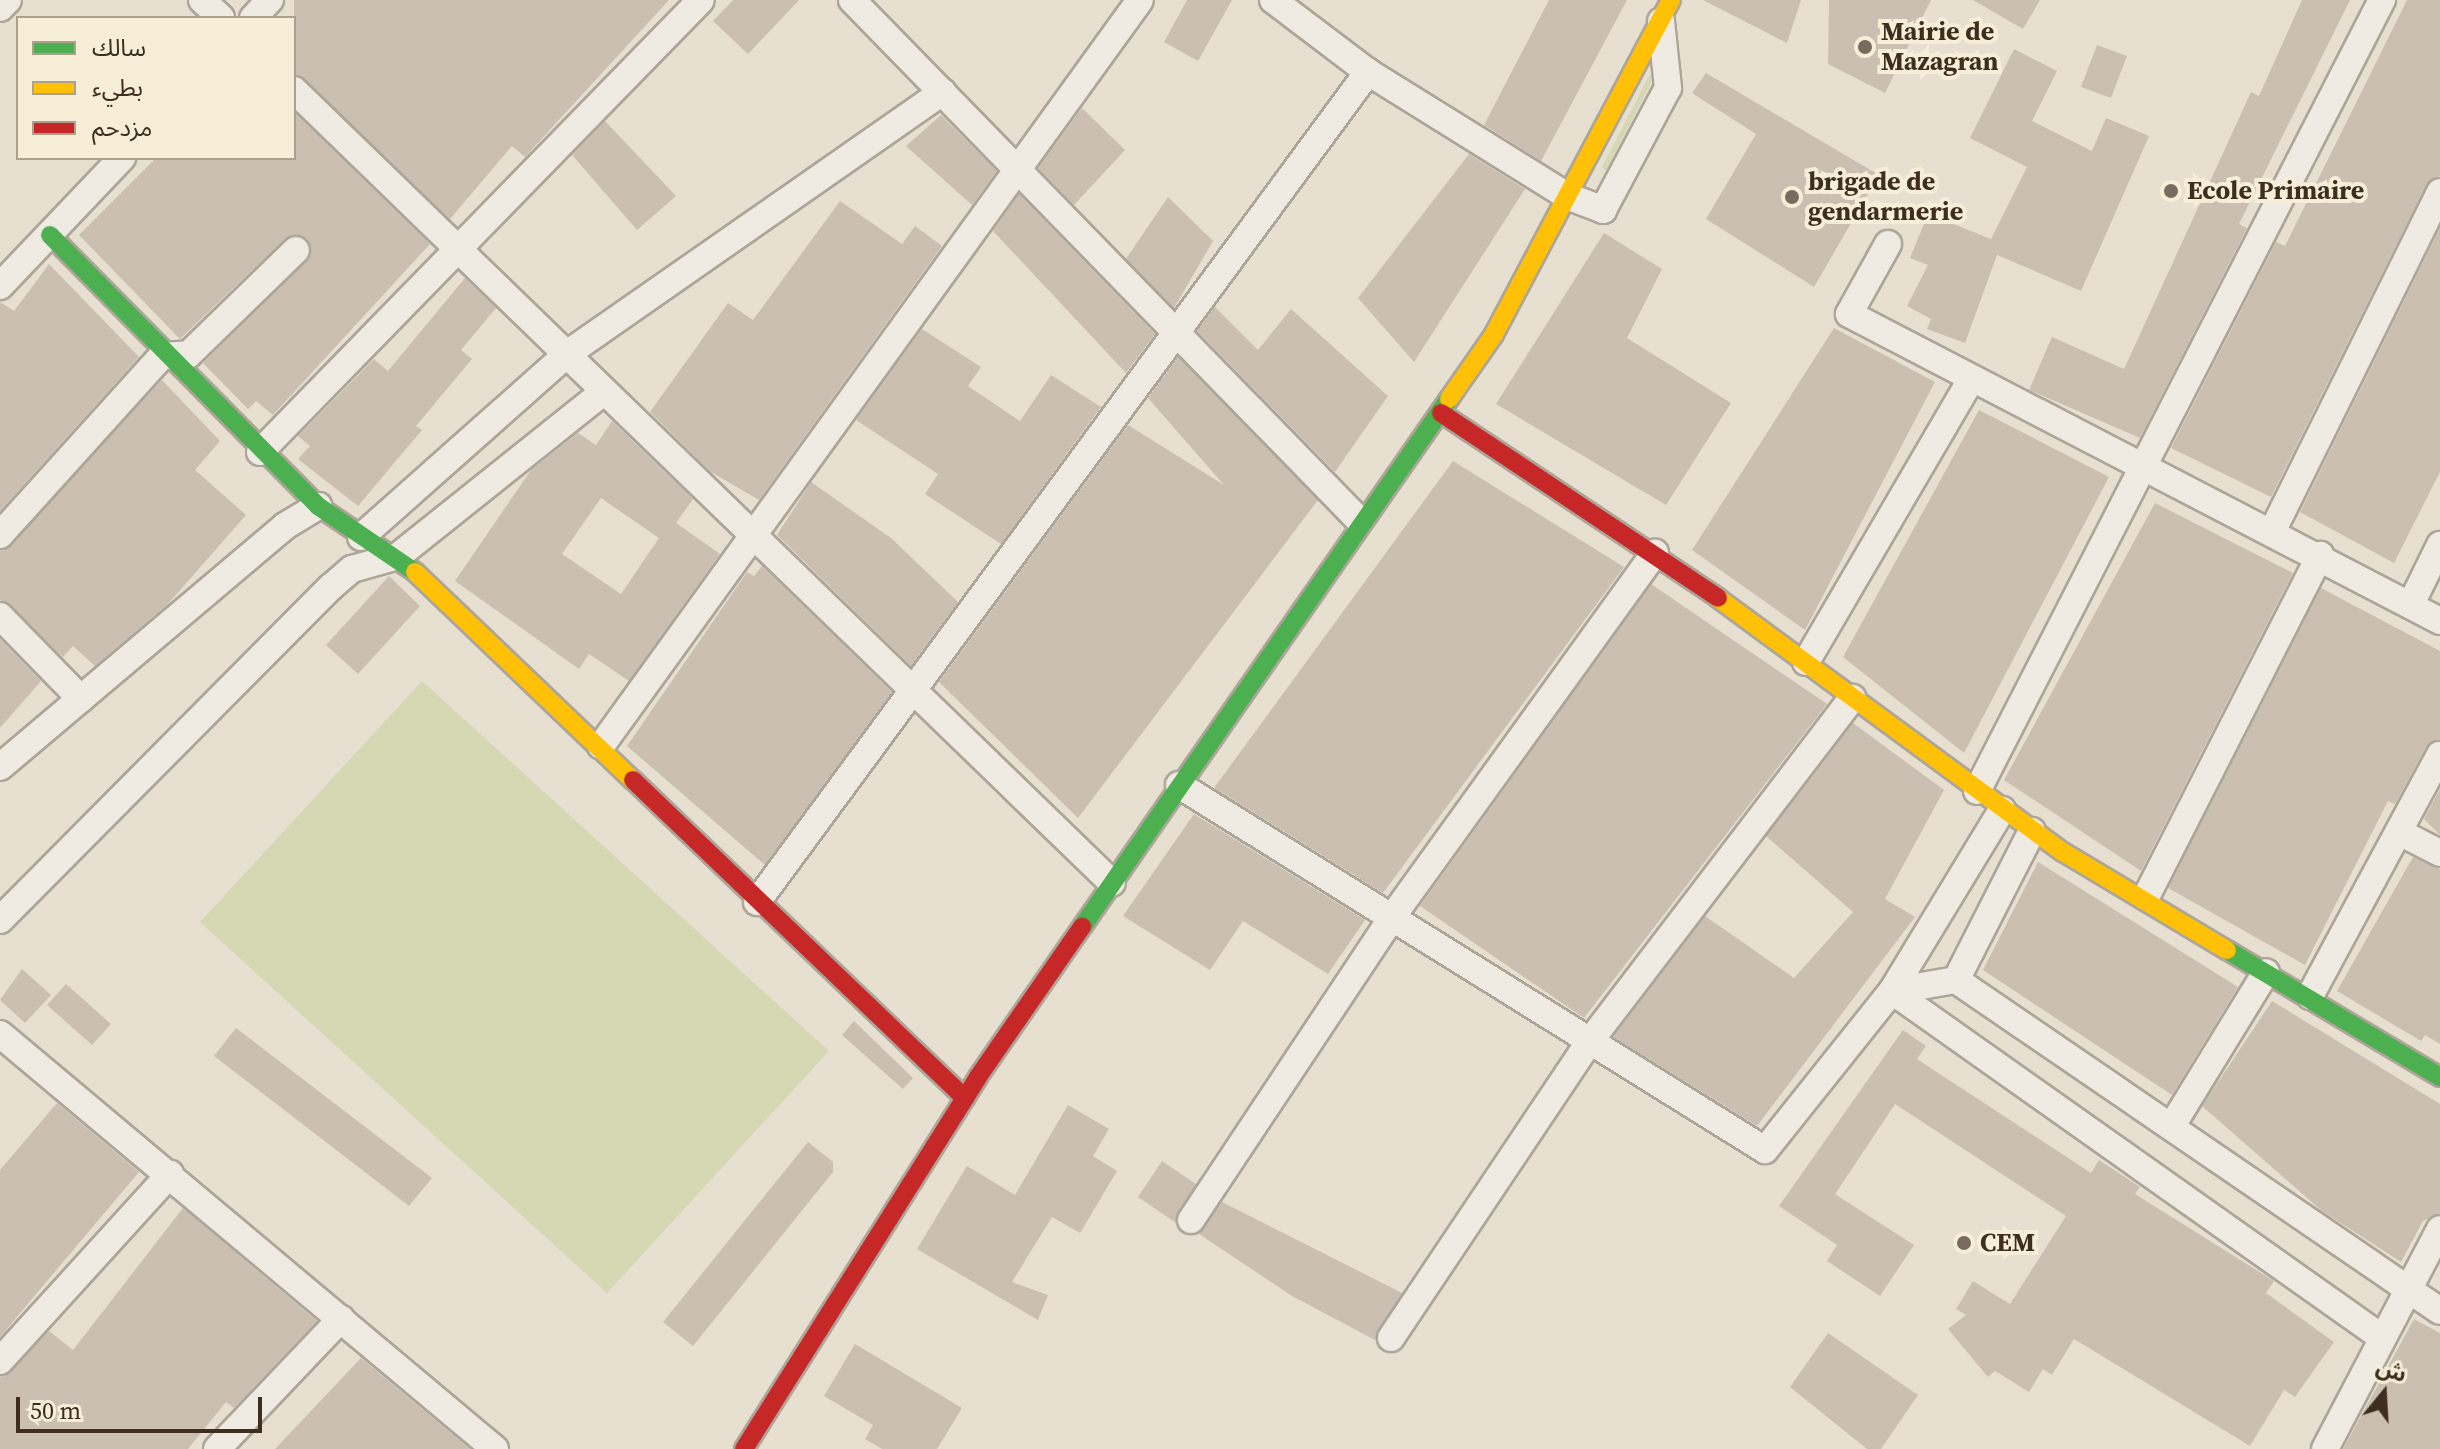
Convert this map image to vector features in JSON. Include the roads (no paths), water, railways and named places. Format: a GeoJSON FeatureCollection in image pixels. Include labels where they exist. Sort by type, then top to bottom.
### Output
{"type":"FeatureCollection","features":[{"type":"Feature","properties":{"kind":"street"},"geometry":{"type":"LineString","coordinates":[[0,8],[8,0]]}},
{"type":"Feature","properties":{"kind":"street"},"geometry":{"type":"LineString","coordinates":[[202,0],[219,16]]}},
{"type":"Feature","properties":{"kind":"street"},"geometry":{"type":"LineString","coordinates":[[255,16],[270,0]]}},
{"type":"Feature","properties":{"kind":"street"},"geometry":{"type":"LineString","coordinates":[[260,452],[701,0]]}},
{"type":"Feature","properties":{"kind":"street"},"geometry":{"type":"LineString","coordinates":[[852,0],[1175,326],[1359,520]]}},
{"type":"Feature","properties":{"kind":"street"},"geometry":{"type":"LineString","coordinates":[[601,746],[754,541],[1017,164],[1140,0]]}},
{"type":"Feature","properties":{"kind":"street"},"geometry":{"type":"LineString","coordinates":[[1273,0],[1368,72],[1567,196],[1603,210],[1668,88],[1666,10]]}},
{"type":"Feature","properties":{"kind":"street"},"geometry":{"type":"LineString","coordinates":[[1977,791],[2382,0]]}},
{"type":"Feature","properties":{"kind":"street"},"geometry":{"type":"LineString","coordinates":[[744,1449],[965,1098],[1359,520],[1441,413],[1493,336],[1666,10]]}},
{"type":"Feature","properties":{"kind":"street"},"geometry":{"type":"LineString","coordinates":[[757,902],[916,687],[1175,326],[1368,72]]}},
{"type":"Feature","properties":{"kind":"street"},"geometry":{"type":"LineString","coordinates":[[296,92],[567,354],[601,394],[754,541],[916,687],[1112,883]]}},
{"type":"Feature","properties":{"kind":"street"},"geometry":{"type":"LineString","coordinates":[[361,537],[567,354],[943,92]]}},
{"type":"Feature","properties":{"kind":"street"},"geometry":{"type":"LineString","coordinates":[[0,286],[120,160]]}},
{"type":"Feature","properties":{"kind":"street"},"geometry":{"type":"LineString","coordinates":[[2273,530],[2440,192]]}},
{"type":"Feature","properties":{"kind":"street"},"geometry":{"type":"LineString","coordinates":[[50,235],[162,356],[260,452],[318,506],[361,537],[398,556],[601,746],[757,902],[965,1098]]}},
{"type":"Feature","properties":{"kind":"street"},"geometry":{"type":"LineString","coordinates":[[1888,244],[1849,314],[2141,469],[2273,530],[2440,621]]}},
{"type":"Feature","properties":{"kind":"street"},"geometry":{"type":"LineString","coordinates":[[0,535],[162,356],[189,354],[296,250]]}},
{"type":"Feature","properties":{"kind":"street"},"geometry":{"type":"LineString","coordinates":[[1806,662],[1971,380]]}},
{"type":"Feature","properties":{"kind":"street"},"geometry":{"type":"LineString","coordinates":[[0,920],[331,587],[352,569],[398,556],[601,394]]}},
{"type":"Feature","properties":{"kind":"street"},"geometry":{"type":"LineString","coordinates":[[1441,413],[1655,552],[2032,831],[2440,1077]]}},
{"type":"Feature","properties":{"kind":"street"},"geometry":{"type":"LineString","coordinates":[[0,767],[285,526],[318,506]]}},
{"type":"Feature","properties":{"kind":"street"},"geometry":{"type":"LineString","coordinates":[[2411,604],[2440,545]]}},
{"type":"Feature","properties":{"kind":"street"},"geometry":{"type":"LineString","coordinates":[[1191,1220],[1390,920],[1655,552]]}},
{"type":"Feature","properties":{"kind":"street"},"geometry":{"type":"LineString","coordinates":[[2146,897],[2320,555]]}},
{"type":"Feature","properties":{"kind":"street"},"geometry":{"type":"LineString","coordinates":[[0,616],[81,699]]}},
{"type":"Feature","properties":{"kind":"street"},"geometry":{"type":"LineString","coordinates":[[1391,1338],[1587,1045],[1852,698]]}},
{"type":"Feature","properties":{"kind":"street"},"geometry":{"type":"LineString","coordinates":[[2310,996],[2440,755]]}},
{"type":"Feature","properties":{"kind":"street"},"geometry":{"type":"LineString","coordinates":[[1179,785],[1587,1045],[1765,1150],[1892,991],[2002,810]]}},
{"type":"Feature","properties":{"kind":"street"},"geometry":{"type":"LineString","coordinates":[[1956,980],[2032,831]]}},
{"type":"Feature","properties":{"kind":"street"},"geometry":{"type":"LineString","coordinates":[[2399,832],[2440,853]]}},
{"type":"Feature","properties":{"kind":"street"},"geometry":{"type":"LineString","coordinates":[[2173,1124],[2266,972]]}},
{"type":"Feature","properties":{"kind":"street"},"geometry":{"type":"LineString","coordinates":[[1892,991],[1956,980],[2173,1124],[2406,1293],[2440,1311]]}},
{"type":"Feature","properties":{"kind":"street"},"geometry":{"type":"LineString","coordinates":[[1892,991],[2381,1337]]}},
{"type":"Feature","properties":{"kind":"street"},"geometry":{"type":"LineString","coordinates":[[0,1034],[495,1449]]}},
{"type":"Feature","properties":{"kind":"street"},"geometry":{"type":"LineString","coordinates":[[0,1361],[170,1174]]}},
{"type":"Feature","properties":{"kind":"street"},"geometry":{"type":"LineString","coordinates":[[2325,1449],[2440,1229]]}},
{"type":"Feature","properties":{"kind":"street"},"geometry":{"type":"LineString","coordinates":[[217,1449],[341,1319]]}},
{"type":"Feature","properties":{"kind":"place","name":"Mairie de Mazagran"},"geometry":{"type":"Point","coordinates":[1865,47]}},
{"type":"Feature","properties":{"kind":"place","name":"Ecole Primaire"},"geometry":{"type":"Point","coordinates":[2171,191]}},
{"type":"Feature","properties":{"kind":"place","name":"brigade de gendarmerie"},"geometry":{"type":"Point","coordinates":[1792,197]}},
{"type":"Feature","properties":{"kind":"place","name":"CEM"},"geometry":{"type":"Point","coordinates":[1964,1243]}}]}
